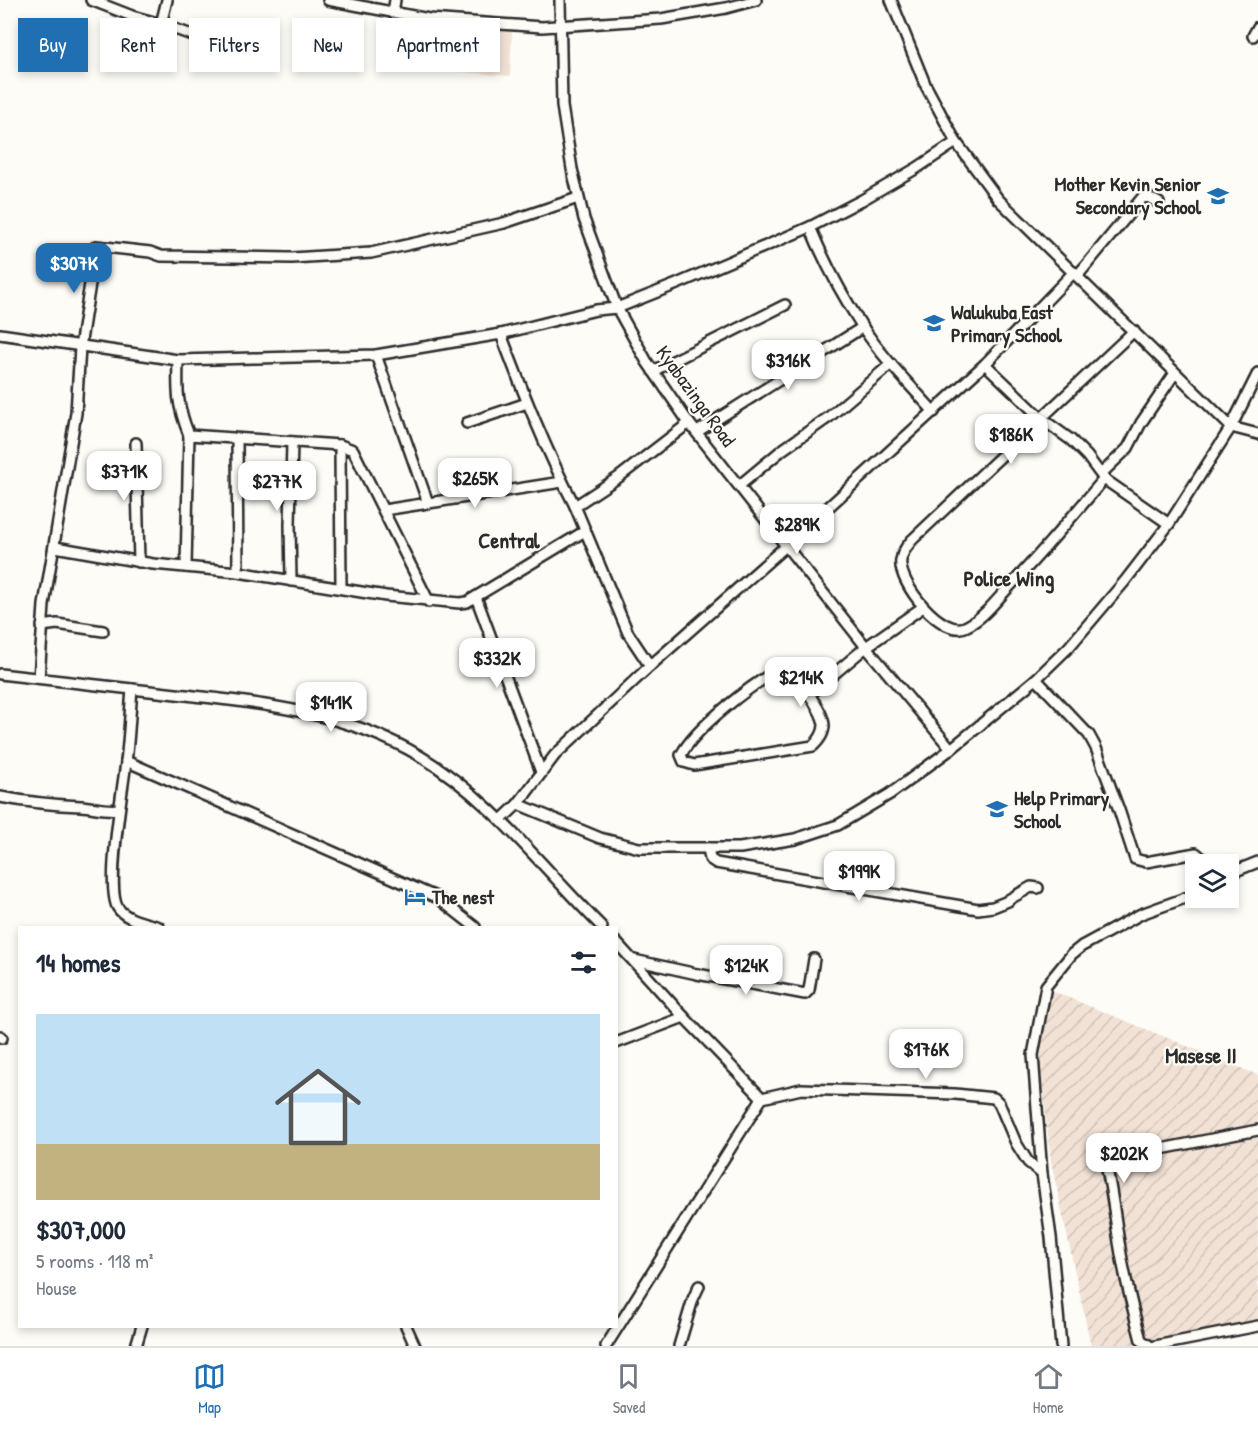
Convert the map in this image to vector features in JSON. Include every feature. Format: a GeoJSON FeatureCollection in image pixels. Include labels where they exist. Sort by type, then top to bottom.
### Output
{"type":"FeatureCollection","features":[{"type":"Feature","properties":{"kind":"street"},"geometry":{"type":"LineString","coordinates":[[91,0],[139,18]]}},
{"type":"Feature","properties":{"kind":"street"},"geometry":{"type":"LineString","coordinates":[[162,18],[167,0]]}},
{"type":"Feature","properties":{"kind":"street"},"geometry":{"type":"LineString","coordinates":[[328,0],[429,19],[561,27],[661,19],[725,4],[756,0]]}},
{"type":"Feature","properties":{"kind":"street"},"geometry":{"type":"LineString","coordinates":[[393,13],[395,0]]}},
{"type":"Feature","properties":{"kind":"street","name":"Kyabazinga Road"},"geometry":{"type":"LineString","coordinates":[[560,0],[562,106],[578,198],[617,308],[653,371],[689,423],[866,647],[951,749]]}},
{"type":"Feature","properties":{"kind":"street"},"geometry":{"type":"LineString","coordinates":[[891,0],[925,84],[956,142],[998,199],[1076,273],[1231,428],[1258,434]]}},
{"type":"Feature","properties":{"kind":"street"},"geometry":{"type":"LineString","coordinates":[[1253,36],[1258,27]]}},
{"type":"Feature","properties":{"kind":"street"},"geometry":{"type":"LineString","coordinates":[[0,334],[178,360],[376,354],[501,334],[596,310],[617,308],[677,284],[810,227],[880,189],[956,142]]}},
{"type":"Feature","properties":{"kind":"street"},"geometry":{"type":"LineString","coordinates":[[501,820],[518,804],[555,755],[650,666],[787,545],[985,364],[1076,273],[1142,198],[1148,197],[1159,203]]}},
{"type":"Feature","properties":{"kind":"street"},"geometry":{"type":"LineString","coordinates":[[39,678],[44,605],[76,413],[80,347],[96,246],[150,252],[161,256],[292,258],[371,252],[504,223],[578,198]]}},
{"type":"Feature","properties":{"kind":"street"},"geometry":{"type":"LineString","coordinates":[[810,227],[821,252],[863,327],[891,364],[934,412]]}},
{"type":"Feature","properties":{"kind":"street"},"geometry":{"type":"LineString","coordinates":[[653,371],[784,305]]}},
{"type":"Feature","properties":{"kind":"street"},"geometry":{"type":"LineString","coordinates":[[697,432],[863,327]]}},
{"type":"Feature","properties":{"kind":"street"},"geometry":{"type":"LineString","coordinates":[[1134,331],[912,540],[900,561],[901,569],[923,607],[944,625],[955,629],[964,628],[973,623],[1030,566],[1128,448],[1141,423],[1175,373]]}},
{"type":"Feature","properties":{"kind":"street"},"geometry":{"type":"LineString","coordinates":[[501,334],[527,404],[575,506],[628,633],[650,666]]}},
{"type":"Feature","properties":{"kind":"street"},"geometry":{"type":"LineString","coordinates":[[376,354],[428,503]]}},
{"type":"Feature","properties":{"kind":"street"},"geometry":{"type":"LineString","coordinates":[[178,360],[179,410],[189,435],[186,567]]}},
{"type":"Feature","properties":{"kind":"street"},"geometry":{"type":"LineString","coordinates":[[740,485],[782,450],[829,417],[891,364]]}},
{"type":"Feature","properties":{"kind":"street"},"geometry":{"type":"LineString","coordinates":[[985,364],[1042,419],[1071,440],[1087,456],[1102,477],[1169,524]]}},
{"type":"Feature","properties":{"kind":"street"},"geometry":{"type":"LineString","coordinates":[[518,804],[600,838],[639,848],[740,848],[795,839],[838,825],[890,794],[951,749],[1036,679],[1069,647],[1099,614],[1169,524],[1231,428],[1258,373]]}},
{"type":"Feature","properties":{"kind":"street"},"geometry":{"type":"LineString","coordinates":[[467,423],[527,404]]}},
{"type":"Feature","properties":{"kind":"street"},"geometry":{"type":"LineString","coordinates":[[575,506],[619,477],[689,423]]}},
{"type":"Feature","properties":{"kind":"street"},"geometry":{"type":"LineString","coordinates":[[189,435],[340,445],[353,450],[429,602]]}},
{"type":"Feature","properties":{"kind":"street"},"geometry":{"type":"LineString","coordinates":[[237,439],[238,572]]}},
{"type":"Feature","properties":{"kind":"street"},"geometry":{"type":"LineString","coordinates":[[291,581],[292,442]]}},
{"type":"Feature","properties":{"kind":"street"},"geometry":{"type":"LineString","coordinates":[[136,443],[139,562]]}},
{"type":"Feature","properties":{"kind":"street"},"geometry":{"type":"LineString","coordinates":[[340,445],[341,588]]}},
{"type":"Feature","properties":{"kind":"street"},"geometry":{"type":"LineString","coordinates":[[384,510],[562,482]]}},
{"type":"Feature","properties":{"kind":"street"},"geometry":{"type":"LineString","coordinates":[[55,547],[139,562],[238,572],[429,602],[460,603],[476,597],[585,531]]}},
{"type":"Feature","properties":{"kind":"street"},"geometry":{"type":"LineString","coordinates":[[476,597],[541,772]]}},
{"type":"Feature","properties":{"kind":"street"},"geometry":{"type":"LineString","coordinates":[[809,694],[866,647],[923,607]]}},
{"type":"Feature","properties":{"kind":"street"},"geometry":{"type":"LineString","coordinates":[[42,626],[57,624],[103,630]]}},
{"type":"Feature","properties":{"kind":"street"},"geometry":{"type":"LineString","coordinates":[[778,670],[786,670],[809,694],[823,718],[824,725],[819,740],[813,746],[694,765],[684,762],[681,755],[689,742],[730,704],[778,670]]}},
{"type":"Feature","properties":{"kind":"street"},"geometry":{"type":"LineString","coordinates":[[0,674],[252,703],[319,716],[390,740],[422,757],[501,820],[601,926]]}},
{"type":"Feature","properties":{"kind":"street"},"geometry":{"type":"LineString","coordinates":[[1036,679],[1089,735],[1096,748],[1135,859],[1146,862],[1185,855]]}},
{"type":"Feature","properties":{"kind":"street"},"geometry":{"type":"LineString","coordinates":[[132,689],[113,892],[118,908],[125,914],[156,926]]}},
{"type":"Feature","properties":{"kind":"street"},"geometry":{"type":"LineString","coordinates":[[126,761],[438,898],[474,926]]}},
{"type":"Feature","properties":{"kind":"street"},"geometry":{"type":"LineString","coordinates":[[0,797],[63,807],[84,806],[109,811],[120,809]]}},
{"type":"Feature","properties":{"kind":"street"},"geometry":{"type":"LineString","coordinates":[[708,848],[710,859],[716,863],[978,909],[993,907],[1008,901],[1031,887],[1038,888]]}},
{"type":"Feature","properties":{"kind":"street"},"geometry":{"type":"LineString","coordinates":[[1239,869],[1258,861]]}},
{"type":"Feature","properties":{"kind":"street"},"geometry":{"type":"LineString","coordinates":[[1061,1346],[1051,1237],[1042,1174],[1033,1055],[1046,987],[1072,954],[1082,946],[1141,914],[1185,898]]}},
{"type":"Feature","properties":{"kind":"street"},"geometry":{"type":"LineString","coordinates":[[618,944],[762,1098]]}},
{"type":"Feature","properties":{"kind":"street"},"geometry":{"type":"LineString","coordinates":[[634,960],[805,994],[808,990],[814,959]]}},
{"type":"Feature","properties":{"kind":"street"},"geometry":{"type":"LineString","coordinates":[[618,1042],[684,1017]]}},
{"type":"Feature","properties":{"kind":"street"},"geometry":{"type":"LineString","coordinates":[[618,1327],[762,1098],[801,1089],[956,1094],[994,1098],[999,1103],[1016,1143],[1028,1162],[1042,1174]]}},
{"type":"Feature","properties":{"kind":"street"},"geometry":{"type":"LineString","coordinates":[[1258,1130],[1105,1160],[1120,1248],[1141,1340],[1152,1346],[1258,1326]]}},
{"type":"Feature","properties":{"kind":"street"},"geometry":{"type":"LineString","coordinates":[[679,1346],[699,1286]]}},
{"type":"Feature","properties":{"kind":"street"},"geometry":{"type":"LineString","coordinates":[[136,1346],[141,1328]]}},
{"type":"Feature","properties":{"kind":"street"},"geometry":{"type":"LineString","coordinates":[[407,1328],[415,1346]]}},
{"type":"Feature","properties":{"kind":"street"},"geometry":{"type":"LineString","coordinates":[[606,1346],[617,1328]]}},
{"type":"Feature","properties":{"kind":"shaded area"},"geometry":{"type":"Polygon","coordinates":[[[500,30],[512,31],[510,76],[466,72],[500,72],[500,30]]]}},
{"type":"Feature","properties":{"kind":"shaded area"},"geometry":{"type":"Polygon","coordinates":[[[1045,988],[1258,1075],[1258,1326],[1173,1346],[1091,1346],[1051,1161],[1039,1057],[1045,988]]]}},
{"type":"Feature","properties":{"kind":"place","name":"Mother Kevin Senior Secondary School"},"geometry":{"type":"Point","coordinates":[1218,196]}},
{"type":"Feature","properties":{"kind":"place","name":"Walukuba East Primary School"},"geometry":{"type":"Point","coordinates":[934,323]}},
{"type":"Feature","properties":{"kind":"place","name":"Help Primary School"},"geometry":{"type":"Point","coordinates":[997,809]}},
{"type":"Feature","properties":{"kind":"place","name":"The nest"},"geometry":{"type":"Point","coordinates":[415,897]}},
{"type":"Feature","properties":{"kind":"district","name":"Central"},"geometry":{"type":"Point","coordinates":[509,540]}},
{"type":"Feature","properties":{"kind":"district","name":"Police Wing"},"geometry":{"type":"Point","coordinates":[1009,578]}},
{"type":"Feature","properties":{"kind":"district","name":"Masese II"},"geometry":{"type":"Point","coordinates":[1201,1055]}}]}
